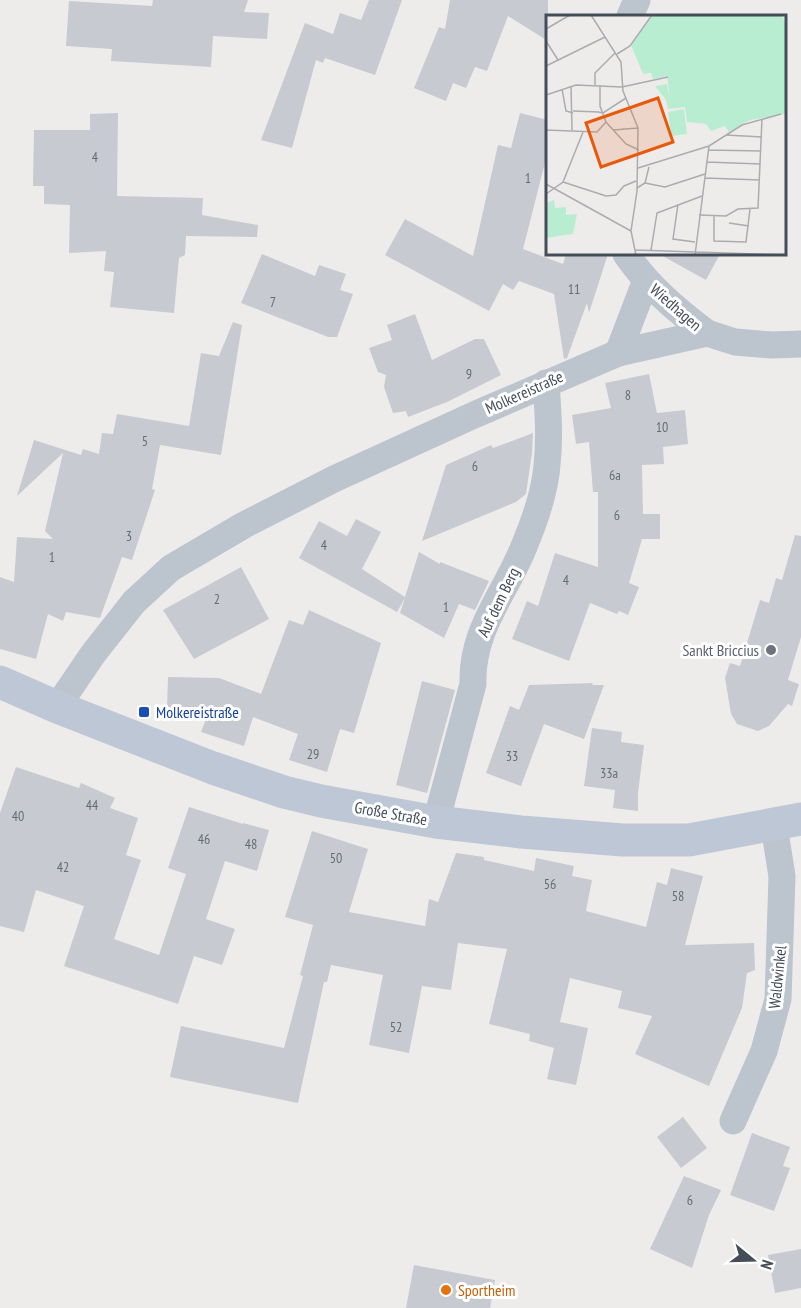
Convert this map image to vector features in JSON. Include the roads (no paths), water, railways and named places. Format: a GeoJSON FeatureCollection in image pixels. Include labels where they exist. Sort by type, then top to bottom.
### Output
{"type":"FeatureCollection","features":[{"type":"Feature","properties":{"kind":"main road","name":"Große Straße"},"geometry":{"type":"LineString","coordinates":[[0,682],[57,707],[213,768],[285,792],[321,801],[436,822],[521,832],[634,840],[689,840],[787,823]]}},
{"type":"Feature","properties":{"kind":"street"},"geometry":{"type":"LineString","coordinates":[[630,15],[637,0]]}},
{"type":"Feature","properties":{"kind":"street","name":"Wiedhagen"},"geometry":{"type":"LineString","coordinates":[[627,255],[646,280],[670,305],[707,333]]}},
{"type":"Feature","properties":{"kind":"street","name":"Wiedhagen"},"geometry":{"type":"LineString","coordinates":[[618,353],[646,280]]}},
{"type":"Feature","properties":{"kind":"street"},"geometry":{"type":"LineString","coordinates":[[707,333],[735,342],[772,345],[801,344]]}},
{"type":"Feature","properties":{"kind":"street","name":"Molkereistraße"},"geometry":{"type":"LineString","coordinates":[[57,707],[93,654],[134,602],[171,568],[244,525],[334,479],[618,353],[707,333]]}},
{"type":"Feature","properties":{"kind":"street","name":"Auf dem Berg"},"geometry":{"type":"LineString","coordinates":[[436,822],[473,684],[473,664],[478,642],[518,562],[537,507],[547,467],[549,427],[546,383]]}},
{"type":"Feature","properties":{"kind":"street","name":"Waldwinkel"},"geometry":{"type":"LineString","coordinates":[[733,1121],[764,1051],[778,999],[782,876],[787,823]]}},
{"type":"Feature","properties":{"kind":"place","name":"Sankt Briccius"},"geometry":{"type":"Point","coordinates":[771,650]}},
{"type":"Feature","properties":{"kind":"place","name":"Molkereistraße"},"geometry":{"type":"Point","coordinates":[144,712]}},
{"type":"Feature","properties":{"kind":"place","name":"Sportheim"},"geometry":{"type":"Point","coordinates":[446,1290]}}]}
